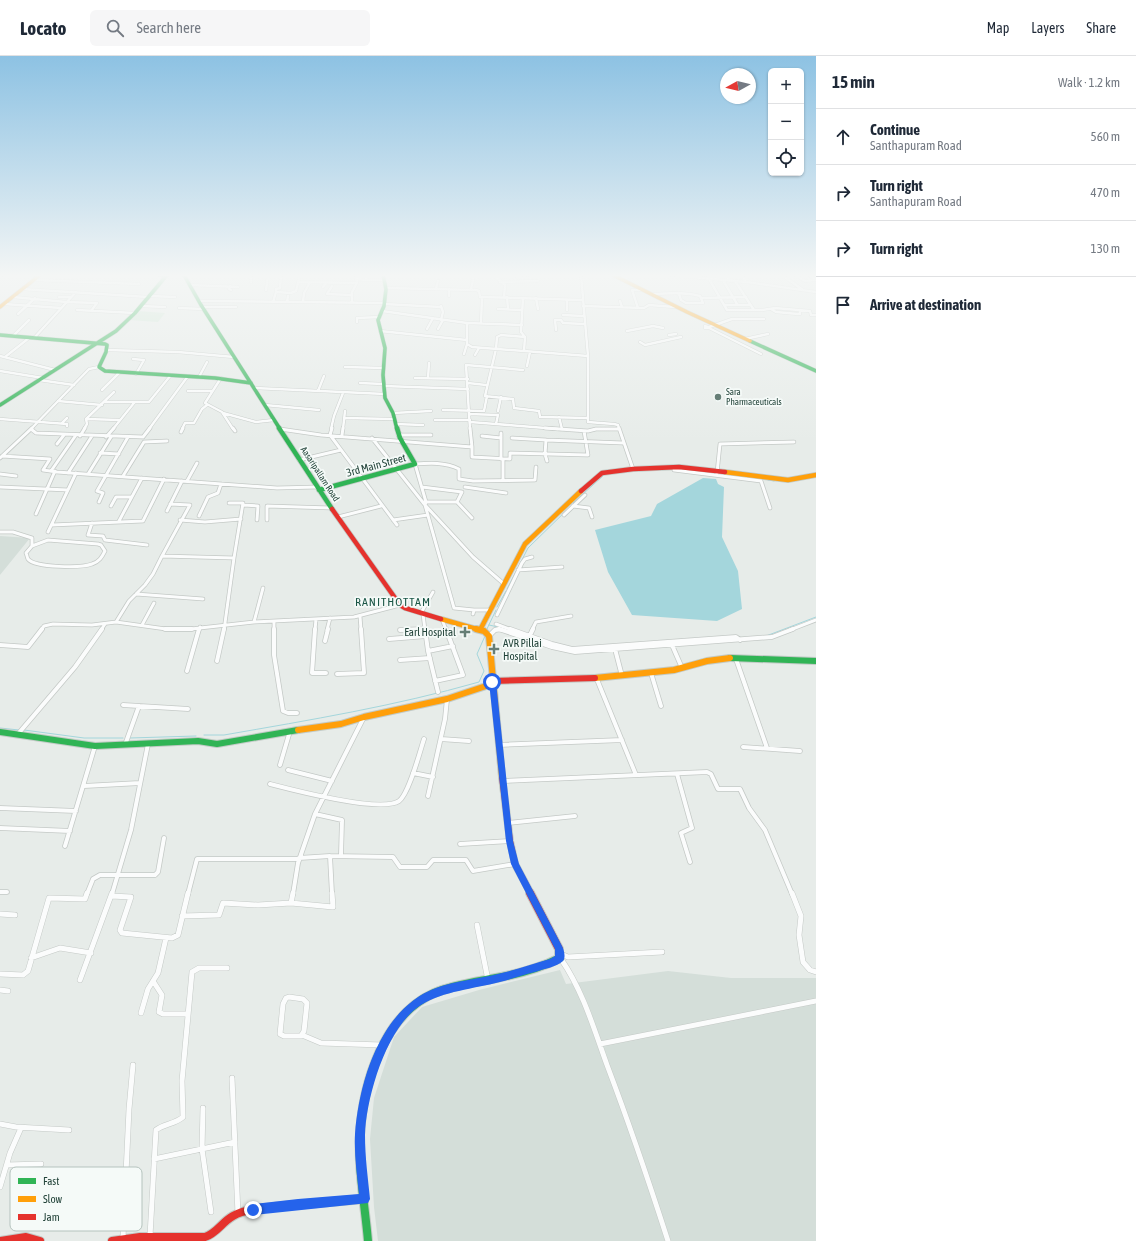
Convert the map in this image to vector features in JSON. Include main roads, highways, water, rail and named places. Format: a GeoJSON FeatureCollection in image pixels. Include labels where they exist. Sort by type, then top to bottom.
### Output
{"type":"FeatureCollection","features":[{"type":"Feature","properties":{"kind":"main road"},"geometry":{"type":"LineString","coordinates":[[0,405],[117,330]]}},
{"type":"Feature","properties":{"kind":"main road","name":"Aasaripallam Road"},"geometry":{"type":"LineString","coordinates":[[217,330],[318,489],[400,605],[405,608],[485,633]]}},
{"type":"Feature","properties":{"kind":"main road","name":"3rd Main Street"},"geometry":{"type":"LineString","coordinates":[[318,489],[415,464],[398,434],[385,394],[385,348],[380,330]]}},
{"type":"Feature","properties":{"kind":"main road"},"geometry":{"type":"LineString","coordinates":[[726,330],[816,371]]}},
{"type":"Feature","properties":{"kind":"main road"},"geometry":{"type":"LineString","coordinates":[[0,335],[97,342],[106,344],[107,350],[98,367],[105,371],[221,378],[253,386]]}},
{"type":"Feature","properties":{"kind":"main road"},"geometry":{"type":"LineString","coordinates":[[368,1241],[360,1135],[365,1101],[371,1076],[384,1045],[396,1022],[416,1002],[437,992],[488,981],[552,962],[560,956],[559,949],[515,864],[507,823],[492,683],[485,633],[492,609],[525,544],[572,504],[602,473],[633,469],[679,468],[788,480],[816,475]]}},
{"type":"Feature","properties":{"kind":"main road"},"geometry":{"type":"LineString","coordinates":[[0,732],[95,746],[198,741],[217,744],[290,731],[341,724],[364,717],[447,699],[492,683],[539,682],[622,676],[682,668],[704,661],[736,659],[816,660]]}},
{"type":"Feature","properties":{"kind":"main road"},"geometry":{"type":"LineString","coordinates":[[112,1241],[150,1237],[205,1237],[213,1235],[224,1223],[238,1214],[253,1210],[298,1204],[364,1199]]}},
{"type":"Feature","properties":{"kind":"main road"},"geometry":{"type":"LineString","coordinates":[[0,1241],[24,1236],[32,1237],[40,1241]]}},
{"type":"Feature","properties":{"kind":"water"},"geometry":{"type":"Polygon","coordinates":[[[703,478],[716,479],[718,484],[724,487],[722,537],[738,571],[742,609],[717,621],[632,615],[608,572],[595,530],[651,516],[657,504],[703,478]]]}},
{"type":"Feature","properties":{"kind":"waterway"},"geometry":{"type":"LineString","coordinates":[[573,503],[604,475]]}},
{"type":"Feature","properties":{"kind":"waterway"},"geometry":{"type":"LineString","coordinates":[[768,480],[774,481]]}},
{"type":"Feature","properties":{"kind":"waterway"},"geometry":{"type":"LineString","coordinates":[[507,589],[528,548],[572,505]]}},
{"type":"Feature","properties":{"kind":"waterway"},"geometry":{"type":"LineString","coordinates":[[497,607],[506,591]]}},
{"type":"Feature","properties":{"kind":"waterway"},"geometry":{"type":"LineString","coordinates":[[486,631],[496,610]]}},
{"type":"Feature","properties":{"kind":"waterway"},"geometry":{"type":"LineString","coordinates":[[766,636],[816,617]]}},
{"type":"Feature","properties":{"kind":"waterway"},"geometry":{"type":"LineString","coordinates":[[489,625],[498,627]]}},
{"type":"Feature","properties":{"kind":"waterway"},"geometry":{"type":"LineString","coordinates":[[204,735],[224,735],[352,712],[447,691],[479,682],[484,671],[477,654],[485,636]]}},
{"type":"Feature","properties":{"kind":"waterway"},"geometry":{"type":"LineString","coordinates":[[0,728],[19,730]]}},
{"type":"Feature","properties":{"kind":"waterway"},"geometry":{"type":"LineString","coordinates":[[24,730],[84,738],[123,738]]}},
{"type":"Feature","properties":{"kind":"waterway"},"geometry":{"type":"LineString","coordinates":[[130,738],[196,736]]}},
{"type":"Feature","properties":{"kind":"place","name":"Sara Pharmaceuticals"},"geometry":{"type":"Point","coordinates":[718,397]}},
{"type":"Feature","properties":{"kind":"place","name":"Earl Hospital"},"geometry":{"type":"Point","coordinates":[465,632]}},
{"type":"Feature","properties":{"kind":"place","name":"AVR Pillai Hospital"},"geometry":{"type":"Point","coordinates":[494,649]}},
{"type":"Feature","properties":{"kind":"district","name":"RANITHOTTAM"},"geometry":{"type":"Point","coordinates":[393,602]}}]}
